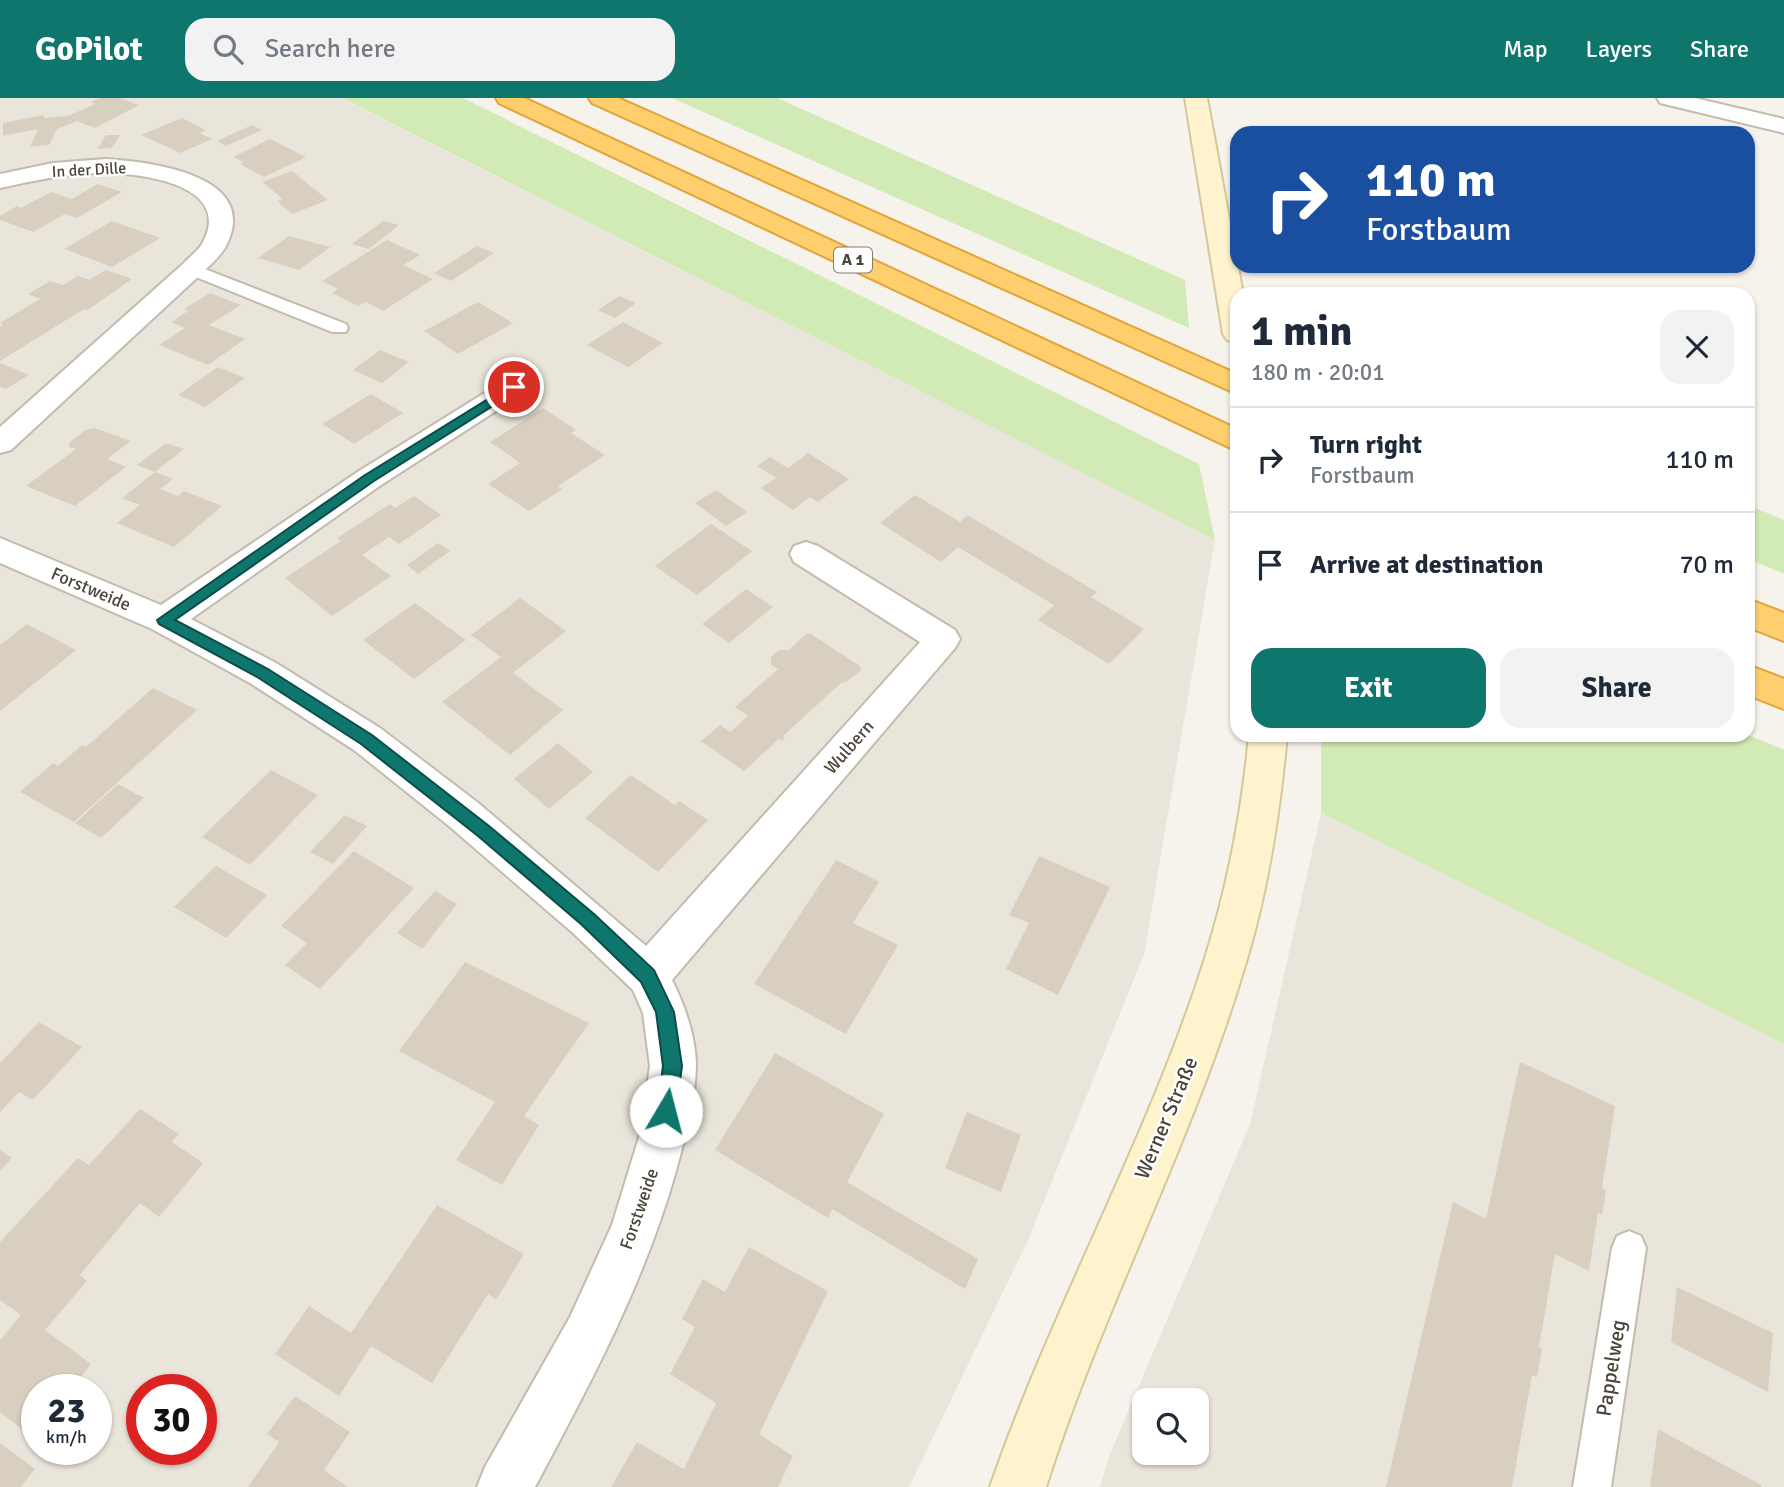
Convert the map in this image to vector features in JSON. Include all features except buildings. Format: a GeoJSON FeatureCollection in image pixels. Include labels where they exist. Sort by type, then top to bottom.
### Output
{"type":"FeatureCollection","features":[{"type":"Feature","properties":{"kind":"highway","name":"A 1"},"geometry":{"type":"LineString","coordinates":[[507,98],[1230,438]]}},
{"type":"Feature","properties":{"kind":"highway","name":"A 1"},"geometry":{"type":"LineString","coordinates":[[600,98],[1230,383]]}},
{"type":"Feature","properties":{"kind":"highway"},"geometry":{"type":"LineString","coordinates":[[1755,615],[1784,628]]}},
{"type":"Feature","properties":{"kind":"highway"},"geometry":{"type":"LineString","coordinates":[[1755,681],[1784,695]]}},
{"type":"Feature","properties":{"kind":"main road"},"geometry":{"type":"LineString","coordinates":[[1196,98],[1230,294]]}},
{"type":"Feature","properties":{"kind":"main road","name":"Werner Straße"},"geometry":{"type":"LineString","coordinates":[[1018,1487],[1052,1388],[1195,1047],[1226,960],[1247,879],[1263,789],[1267,742]]}},
{"type":"Feature","properties":{"kind":"street"},"geometry":{"type":"LineString","coordinates":[[1668,98],[1784,126]]}},
{"type":"Feature","properties":{"kind":"street","name":"In der Dille"},"geometry":{"type":"LineString","coordinates":[[0,181],[64,169],[104,166],[138,168],[170,174],[191,182],[218,203],[222,215],[221,230],[213,247],[192,269],[0,443]]}},
{"type":"Feature","properties":{"kind":"street"},"geometry":{"type":"LineString","coordinates":[[164,620],[370,478],[514,387]]}},
{"type":"Feature","properties":{"kind":"street","name":"Forstweide"},"geometry":{"type":"LineString","coordinates":[[0,550],[164,620],[262,673],[367,739],[484,831],[588,920],[648,976],[665,1012],[673,1066],[663,1134],[635,1230],[598,1311],[505,1487]]}},
{"type":"Feature","properties":{"kind":"street","name":"Wulbern"},"geometry":{"type":"LineString","coordinates":[[648,976],[943,639],[806,554]]}},
{"type":"Feature","properties":{"kind":"lane"},"geometry":{"type":"LineString","coordinates":[[192,269],[340,328]]}},
{"type":"Feature","properties":{"kind":"lane","name":"Pappelweg"},"geometry":{"type":"LineString","coordinates":[[1592,1487],[1629,1248]]}},
{"type":"Feature","properties":{"kind":"shaded area"},"geometry":{"type":"Polygon","coordinates":[[[0,98],[341,98],[1215,540],[1144,954],[1029,1238],[909,1487],[0,1487],[0,98]]]}},
{"type":"Feature","properties":{"kind":"shaded area"},"geometry":{"type":"Polygon","coordinates":[[[1321,813],[1784,1044],[1784,1487],[1100,1487],[1108,1459],[1132,1402],[1132,1465],[1209,1465],[1209,1388],[1138,1388],[1250,1124],[1321,813]]]}},
{"type":"Feature","properties":{"kind":"green space"},"geometry":{"type":"Polygon","coordinates":[[[342,98],[463,98],[1199,464],[1215,540],[342,98]]]}},
{"type":"Feature","properties":{"kind":"green space"},"geometry":{"type":"Polygon","coordinates":[[[672,98],[777,98],[1185,280],[1189,328],[672,98]]]}},
{"type":"Feature","properties":{"kind":"green space"},"geometry":{"type":"Polygon","coordinates":[[[1755,508],[1784,520],[1784,574],[1755,562],[1755,508]]]}},
{"type":"Feature","properties":{"kind":"green space"},"geometry":{"type":"Polygon","coordinates":[[[1755,738],[1784,750],[1784,1044],[1321,813],[1321,742],[1755,742],[1755,738]]]}},
{"type":"Feature","properties":{"kind":"route"},"geometry":{"type":"LineString","coordinates":[[514,387],[370,478],[164,620],[262,673],[367,739],[484,831],[588,920],[648,976],[665,1012],[673,1066],[666,1111]]}}]}
